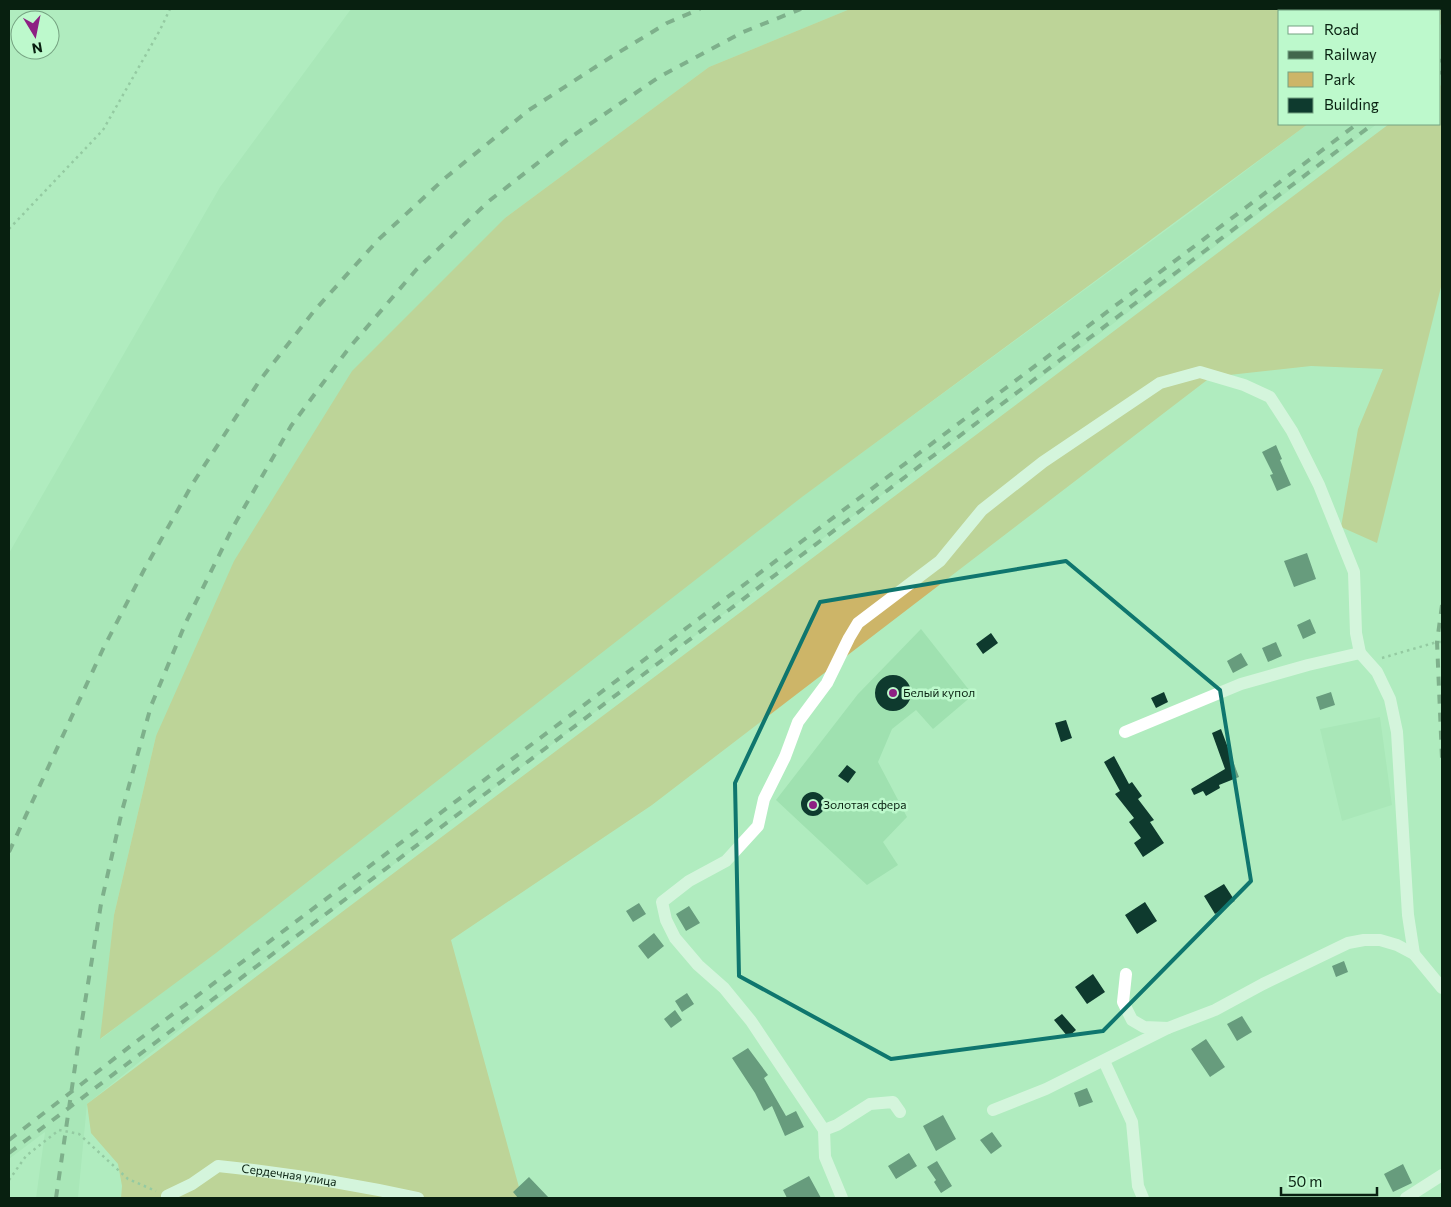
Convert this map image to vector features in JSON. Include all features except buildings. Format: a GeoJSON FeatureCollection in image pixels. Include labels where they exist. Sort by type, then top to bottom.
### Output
{"type":"FeatureCollection","features":[{"type":"Feature","properties":{"kind":"street"},"geometry":{"type":"LineString","coordinates":[[842,1198],[825,1157],[824,1130],[751,1021],[724,988],[698,965],[675,938],[666,920],[662,902],[689,881],[726,861],[758,826],[764,799],[785,757],[798,722],[827,682],[858,623],[940,561],[982,510],[1043,462],[1160,383],[1200,372],[1244,385],[1270,397],[1292,431],[1319,485],[1354,572],[1356,634],[1364,658],[1377,672],[1390,699],[1397,732],[1408,915],[1414,954]]}},
{"type":"Feature","properties":{"kind":"street"},"geometry":{"type":"LineString","coordinates":[[1125,732],[1241,684],[1308,665],[1364,658]]}},
{"type":"Feature","properties":{"kind":"street"},"geometry":{"type":"LineString","coordinates":[[993,1110],[1046,1089],[1168,1028],[1215,1010],[1263,984],[1348,943],[1380,940],[1397,945],[1414,954],[1442,988]]}},
{"type":"Feature","properties":{"kind":"street"},"geometry":{"type":"LineString","coordinates":[[1126,974],[1123,1002],[1132,1020],[1144,1027],[1168,1028]]}},
{"type":"Feature","properties":{"kind":"street"},"geometry":{"type":"LineString","coordinates":[[1104,1061],[1132,1122],[1138,1186],[1143,1198]]}},
{"type":"Feature","properties":{"kind":"street"},"geometry":{"type":"LineString","coordinates":[[824,1130],[837,1126],[870,1104],[893,1102],[900,1112]]}},
{"type":"Feature","properties":{"kind":"street","name":"Сердечная улица"},"geometry":{"type":"LineString","coordinates":[[167,1196],[192,1184],[218,1166],[253,1169],[418,1198]]}},
{"type":"Feature","properties":{"kind":"street"},"geometry":{"type":"LineString","coordinates":[[1406,1198],[1442,1175]]}},
{"type":"Feature","properties":{"kind":"path"},"geometry":{"type":"LineString","coordinates":[[9,229],[103,130],[170,9]]}},
{"type":"Feature","properties":{"kind":"path"},"geometry":{"type":"LineString","coordinates":[[1364,658],[1442,642]]}},
{"type":"Feature","properties":{"kind":"path"},"geometry":{"type":"LineString","coordinates":[[9,1180],[26,1156],[58,1130],[79,1134],[128,1179],[167,1196]]}},
{"type":"Feature","properties":{"kind":"highlighted area"},"geometry":{"type":"Polygon","coordinates":[[[1066,561],[1220,690],[1251,881],[1103,1031],[891,1059],[739,976],[735,783],[820,602],[1066,561]]]}},
{"type":"Feature","properties":{"kind":"shaded area"},"geometry":{"type":"Polygon","coordinates":[[[351,9],[850,9],[709,67],[505,218],[156,736],[114,915],[101,1039],[800,498],[1307,125],[1376,125],[1072,355],[833,531],[238,983],[87,1104],[78,1198],[36,1198],[45,1132],[9,1159],[9,553],[220,187],[351,9]]]}},
{"type":"Feature","properties":{"kind":"shaded area"},"geometry":{"type":"Polygon","coordinates":[[[921,629],[973,695],[933,729],[916,710],[892,729],[878,762],[907,817],[883,842],[898,865],[867,885],[776,800],[858,694],[921,629]]]}},
{"type":"Feature","properties":{"kind":"shaded area"},"geometry":{"type":"Polygon","coordinates":[[[1380,717],[1392,805],[1342,821],[1320,729],[1380,717]]]}},
{"type":"Feature","properties":{"kind":"green space"},"geometry":{"type":"Polygon","coordinates":[[[850,9],[1442,9],[1441,24],[1441,10],[1278,10],[1278,125],[1307,125],[802,497],[216,953],[100,1039],[114,915],[156,736],[234,561],[352,371],[505,218],[709,67],[850,9]]]}},
{"type":"Feature","properties":{"kind":"green space"},"geometry":{"type":"Polygon","coordinates":[[[1441,85],[1442,283],[1377,543],[1341,527],[1358,429],[1383,369],[1311,366],[1211,377],[652,805],[451,940],[522,1198],[121,1198],[122,1186],[118,1164],[91,1133],[87,1104],[1388,125],[1441,125],[1441,85]]]}},
{"type":"Feature","properties":{"kind":"railway"},"geometry":{"type":"LineString","coordinates":[[9,852],[103,649],[144,570],[193,483],[260,380],[314,311],[379,239],[444,179],[529,110],[667,23],[700,9]]}},
{"type":"Feature","properties":{"kind":"railway"},"geometry":{"type":"LineString","coordinates":[[56,1198],[101,904],[122,811],[151,706],[186,622],[233,527],[291,426],[349,348],[416,270],[489,201],[571,137],[659,77],[743,32],[801,9]]}},
{"type":"Feature","properties":{"kind":"railway"},"geometry":{"type":"LineString","coordinates":[[9,1140],[141,1038],[1356,125]]}},
{"type":"Feature","properties":{"kind":"railway"},"geometry":{"type":"LineString","coordinates":[[9,1153],[1372,125]]}},
{"type":"Feature","properties":{"kind":"railway"},"geometry":{"type":"LineString","coordinates":[[1442,605],[1437,642],[1442,758]]}},
{"type":"Feature","properties":{"kind":"place","name":"Белый купол"},"geometry":{"type":"Point","coordinates":[893,693]}},
{"type":"Feature","properties":{"kind":"place","name":"Золотая сфера"},"geometry":{"type":"Point","coordinates":[813,805]}}]}
